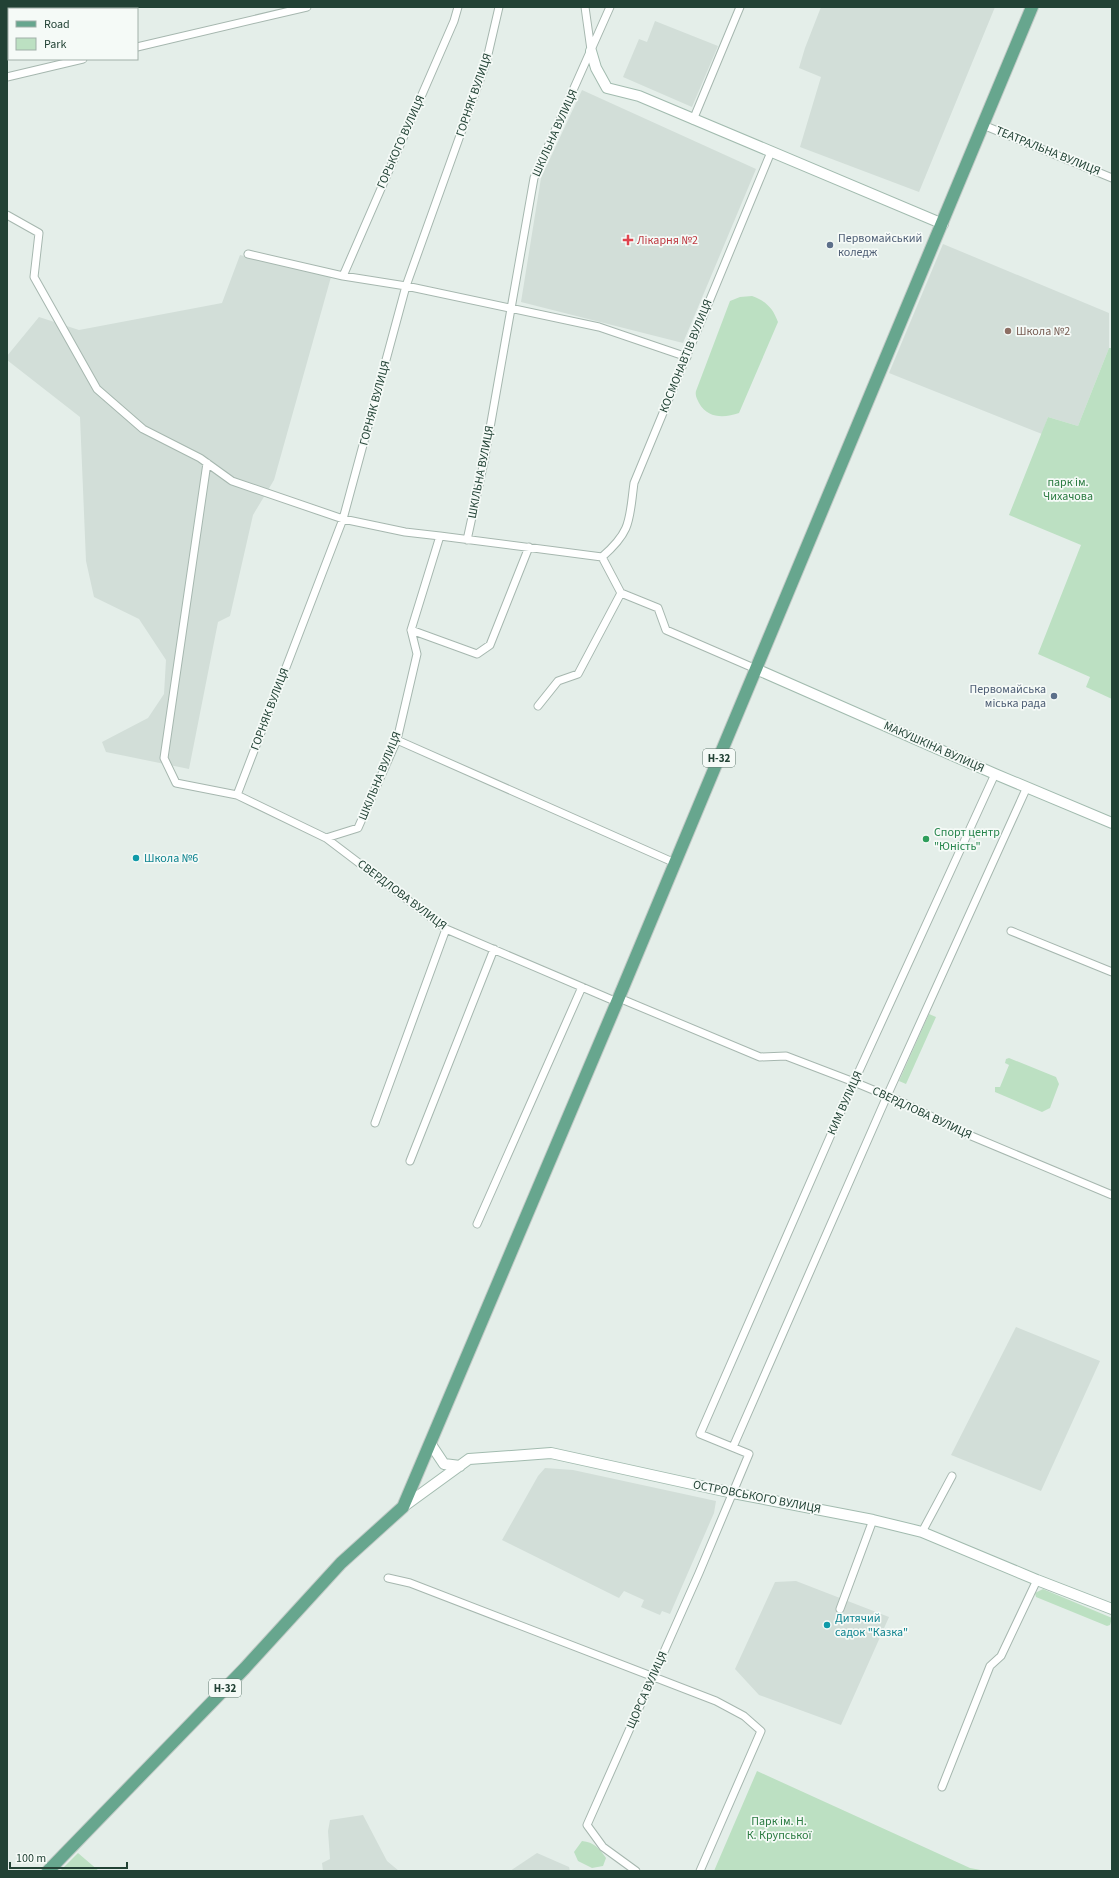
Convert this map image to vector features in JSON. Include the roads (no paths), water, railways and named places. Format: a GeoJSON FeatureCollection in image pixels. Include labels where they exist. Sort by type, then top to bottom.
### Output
{"type":"FeatureCollection","features":[{"type":"Feature","properties":{"kind":"main road","name":"Н-32"},"geometry":{"type":"LineString","coordinates":[[48,1871],[245,1668],[341,1563],[403,1507],[618,1000],[943,224],[1032,7]]}},
{"type":"Feature","properties":{"kind":"street"},"geometry":{"type":"LineString","coordinates":[[138,46],[307,7]]}},
{"type":"Feature","properties":{"kind":"street","name":"ГОРЬКОГО ВУЛИЦЯ"},"geometry":{"type":"LineString","coordinates":[[343,276],[454,21],[458,7]]}},
{"type":"Feature","properties":{"kind":"street","name":"ГОРНЯК ВУЛИЦЯ"},"geometry":{"type":"LineString","coordinates":[[237,795],[343,520],[406,286],[486,64],[499,7]]}},
{"type":"Feature","properties":{"kind":"street"},"geometry":{"type":"LineString","coordinates":[[585,7],[591,51],[596,68],[606,88],[639,96],[943,224]]}},
{"type":"Feature","properties":{"kind":"street","name":"ШКІЛЬНА ВУЛИЦЯ"},"geometry":{"type":"LineString","coordinates":[[467,540],[484,462],[534,178],[610,7]]}},
{"type":"Feature","properties":{"kind":"street"},"geometry":{"type":"LineString","coordinates":[[693,120],[740,7]]}},
{"type":"Feature","properties":{"kind":"street"},"geometry":{"type":"LineString","coordinates":[[7,77],[79,60]]}},
{"type":"Feature","properties":{"kind":"street","name":"ТЕАТРАЛЬНА ВУЛИЦЯ"},"geometry":{"type":"LineString","coordinates":[[983,125],[1112,178]]}},
{"type":"Feature","properties":{"kind":"street","name":"КОСМОНАВТІВ ВУЛИЦЯ"},"geometry":{"type":"LineString","coordinates":[[602,557],[617,544],[627,530],[634,482],[771,152]]}},
{"type":"Feature","properties":{"kind":"street"},"geometry":{"type":"LineString","coordinates":[[7,215],[39,233],[34,277],[97,389],[143,429],[207,463],[232,481],[343,520],[405,532],[602,557],[621,593],[658,608],[666,630],[756,669]]}},
{"type":"Feature","properties":{"kind":"street"},"geometry":{"type":"LineString","coordinates":[[248,254],[343,276],[406,286],[599,327],[687,357]]}},
{"type":"Feature","properties":{"kind":"street","name":"СВЕРДЛОВА ВУЛИЦЯ"},"geometry":{"type":"LineString","coordinates":[[207,463],[164,758],[176,783],[237,795],[326,838],[446,929],[582,987],[618,1000],[760,1058],[786,1056],[854,1082],[969,1135],[1112,1194]]}},
{"type":"Feature","properties":{"kind":"street"},"geometry":{"type":"LineString","coordinates":[[440,536],[411,630],[477,654],[490,645],[529,548]]}},
{"type":"Feature","properties":{"kind":"street"},"geometry":{"type":"LineString","coordinates":[[538,706],[558,681],[578,674],[621,593]]}},
{"type":"Feature","properties":{"kind":"street","name":"ШКІЛЬНА ВУЛИЦЯ"},"geometry":{"type":"LineString","coordinates":[[326,838],[358,828],[397,740],[417,654],[411,630]]}},
{"type":"Feature","properties":{"kind":"street","name":"МАКУШКІНА ВУЛИЦЯ"},"geometry":{"type":"LineString","coordinates":[[756,669],[995,774],[1027,786],[1112,823]]}},
{"type":"Feature","properties":{"kind":"street"},"geometry":{"type":"LineString","coordinates":[[397,740],[675,862]]}},
{"type":"Feature","properties":{"kind":"street","name":"КИМ ВУЛИЦЯ"},"geometry":{"type":"LineString","coordinates":[[733,1446],[700,1434],[854,1082],[995,774]]}},
{"type":"Feature","properties":{"kind":"street"},"geometry":{"type":"LineString","coordinates":[[733,1446],[886,1096],[1027,786]]}},
{"type":"Feature","properties":{"kind":"street"},"geometry":{"type":"LineString","coordinates":[[375,1123],[446,929]]}},
{"type":"Feature","properties":{"kind":"street"},"geometry":{"type":"LineString","coordinates":[[1011,930],[1112,972]]}},
{"type":"Feature","properties":{"kind":"street"},"geometry":{"type":"LineString","coordinates":[[410,1161],[494,949]]}},
{"type":"Feature","properties":{"kind":"street"},"geometry":{"type":"LineString","coordinates":[[477,1224],[582,987]]}},
{"type":"Feature","properties":{"kind":"street"},"geometry":{"type":"LineString","coordinates":[[430,1443],[444,1464],[460,1466]]}},
{"type":"Feature","properties":{"kind":"street","name":"ЩОРСА ВУЛИЦЯ"},"geometry":{"type":"LineString","coordinates":[[636,1871],[603,1847],[587,1825],[653,1677],[749,1454],[733,1446]]}},
{"type":"Feature","properties":{"kind":"street","name":"ОСТРОВСЬКОГО ВУЛИЦЯ"},"geometry":{"type":"LineString","coordinates":[[403,1507],[469,1459],[551,1453],[733,1493],[873,1520],[922,1532],[1037,1580],[1112,1609]]}},
{"type":"Feature","properties":{"kind":"street"},"geometry":{"type":"LineString","coordinates":[[922,1532],[952,1476]]}},
{"type":"Feature","properties":{"kind":"street"},"geometry":{"type":"LineString","coordinates":[[840,1609],[873,1520]]}},
{"type":"Feature","properties":{"kind":"street"},"geometry":{"type":"LineString","coordinates":[[388,1578],[410,1583],[716,1701],[744,1716],[761,1730],[700,1871]]}},
{"type":"Feature","properties":{"kind":"street"},"geometry":{"type":"LineString","coordinates":[[942,1787],[990,1666],[1001,1656],[1037,1580]]}},
{"type":"Feature","properties":{"kind":"place","name":"Лікарня №2"},"geometry":{"type":"Point","coordinates":[628,240]}},
{"type":"Feature","properties":{"kind":"place","name":"Первомайський коледж"},"geometry":{"type":"Point","coordinates":[830,245]}},
{"type":"Feature","properties":{"kind":"place","name":"Школа №2"},"geometry":{"type":"Point","coordinates":[1008,331]}},
{"type":"Feature","properties":{"kind":"place","name":"Первомайська міська рада"},"geometry":{"type":"Point","coordinates":[1054,696]}},
{"type":"Feature","properties":{"kind":"place","name":"Спорт центр \"Юність\""},"geometry":{"type":"Point","coordinates":[926,839]}},
{"type":"Feature","properties":{"kind":"place","name":"Школа №6"},"geometry":{"type":"Point","coordinates":[136,858]}},
{"type":"Feature","properties":{"kind":"place","name":"Дитячий садок \"Казка\""},"geometry":{"type":"Point","coordinates":[827,1625]}},
{"type":"Feature","properties":{"kind":"park label","name":"парк ім. Чихачова"},"geometry":{"type":"Point","coordinates":[1068,489]}},
{"type":"Feature","properties":{"kind":"park label","name":"Парк ім. Н. К. Крупської"},"geometry":{"type":"Point","coordinates":[779,1828]}}]}
